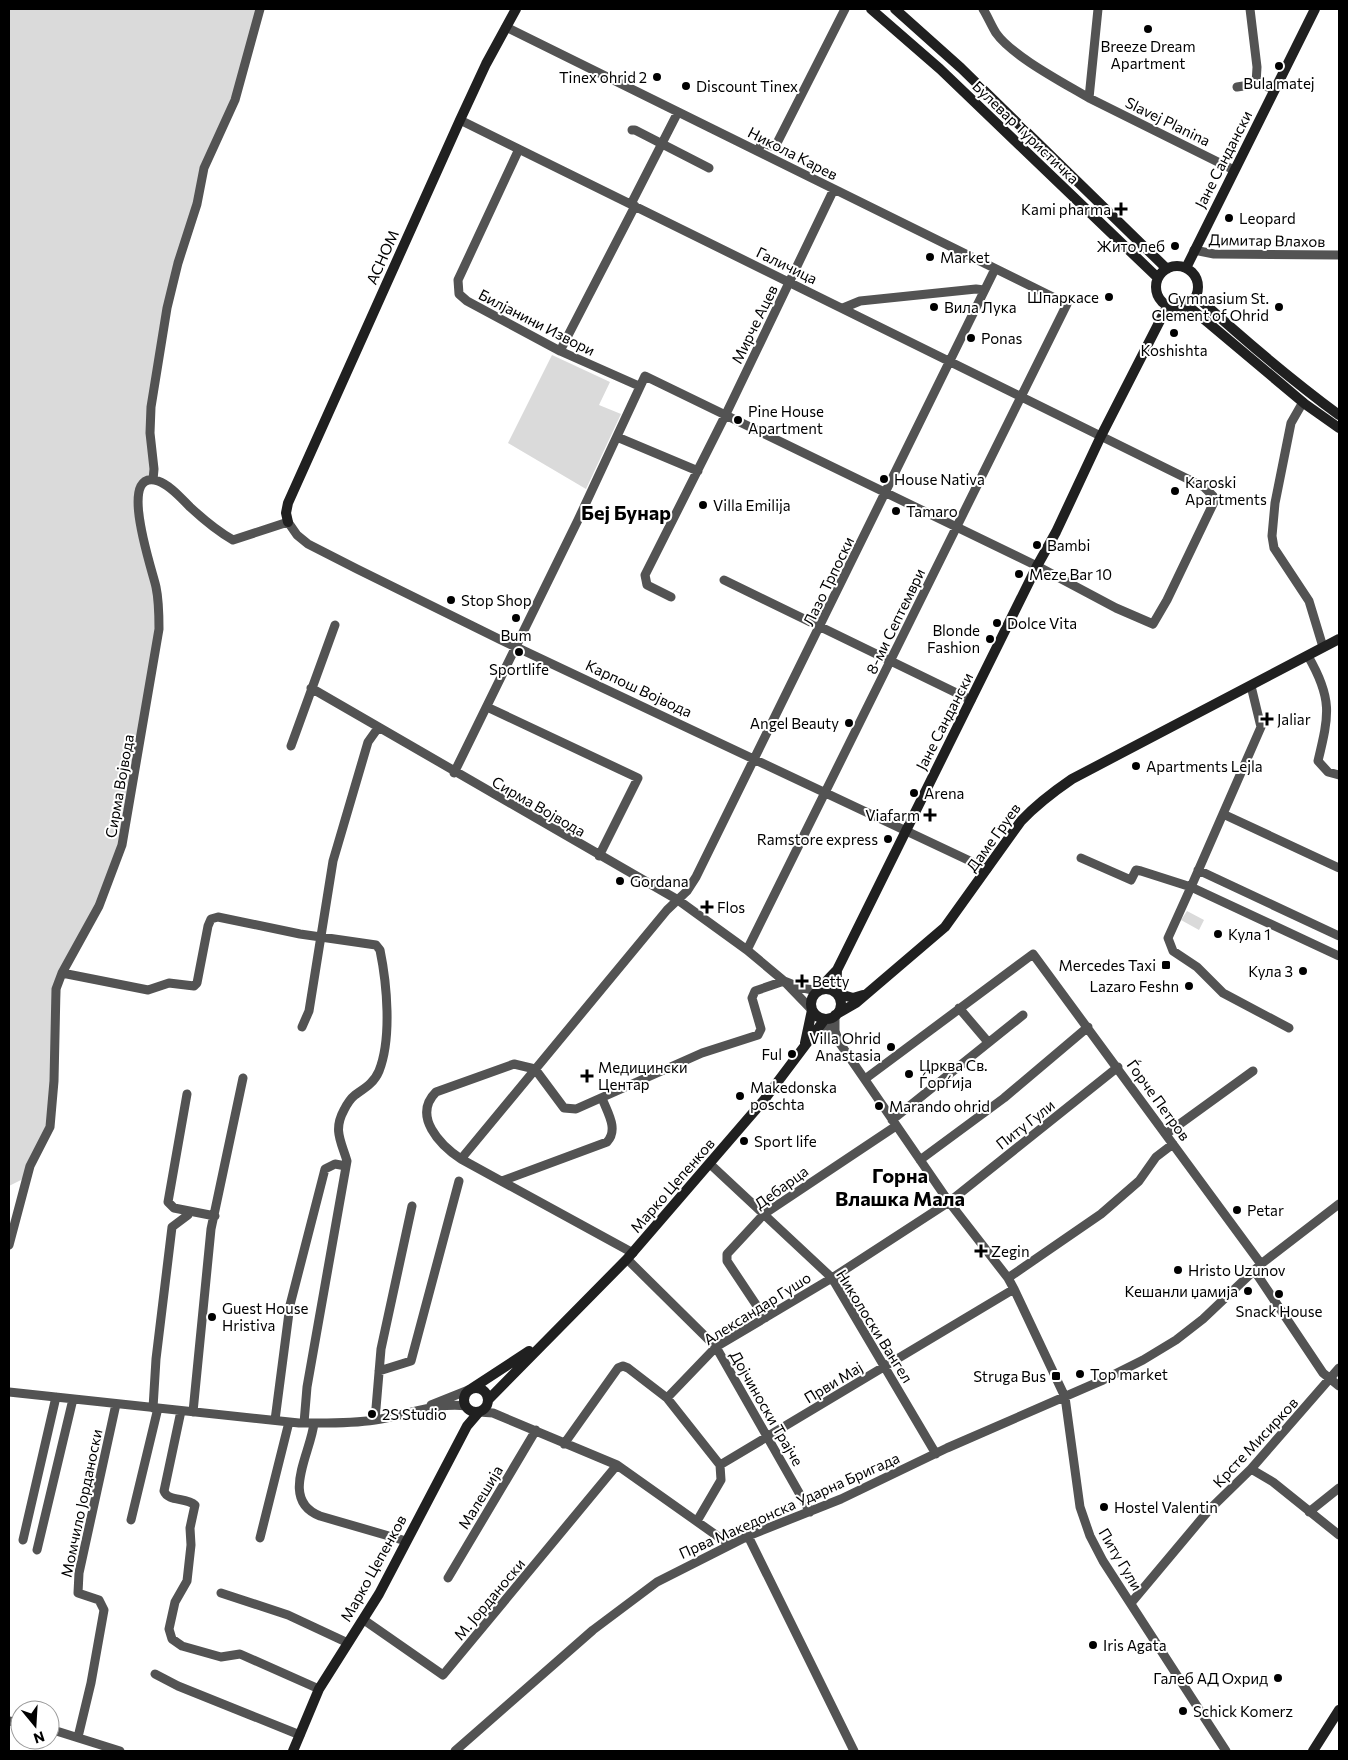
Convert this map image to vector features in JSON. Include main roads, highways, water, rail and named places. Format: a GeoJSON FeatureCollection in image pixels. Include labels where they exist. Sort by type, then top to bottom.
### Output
{"type":"FeatureCollection","features":[{"type":"Feature","properties":{"kind":"place","name":"Breeze Dream Apartment"},"geometry":{"type":"Point","coordinates":[1148,29]}},
{"type":"Feature","properties":{"kind":"place","name":"Bula matej"},"geometry":{"type":"Point","coordinates":[1279,66]}},
{"type":"Feature","properties":{"kind":"place","name":"Tinex ohrid 2"},"geometry":{"type":"Point","coordinates":[657,77]}},
{"type":"Feature","properties":{"kind":"place","name":"Discount Tinex"},"geometry":{"type":"Point","coordinates":[686,86]}},
{"type":"Feature","properties":{"kind":"place","name":"Kami pharma"},"geometry":{"type":"Point","coordinates":[1121,209]}},
{"type":"Feature","properties":{"kind":"place","name":"Leopard"},"geometry":{"type":"Point","coordinates":[1229,218]}},
{"type":"Feature","properties":{"kind":"place","name":"Жито леб"},"geometry":{"type":"Point","coordinates":[1175,246]}},
{"type":"Feature","properties":{"kind":"place","name":"Market"},"geometry":{"type":"Point","coordinates":[930,257]}},
{"type":"Feature","properties":{"kind":"place","name":"Шпаркасе"},"geometry":{"type":"Point","coordinates":[1109,297]}},
{"type":"Feature","properties":{"kind":"place","name":"Вила Лука"},"geometry":{"type":"Point","coordinates":[934,307]}},
{"type":"Feature","properties":{"kind":"place","name":"Gymnasium St. Clement of Ohrid"},"geometry":{"type":"Point","coordinates":[1279,307]}},
{"type":"Feature","properties":{"kind":"place","name":"Koshishta"},"geometry":{"type":"Point","coordinates":[1174,333]}},
{"type":"Feature","properties":{"kind":"place","name":"Ponas"},"geometry":{"type":"Point","coordinates":[971,338]}},
{"type":"Feature","properties":{"kind":"place","name":"Pine House Apartment"},"geometry":{"type":"Point","coordinates":[738,420]}},
{"type":"Feature","properties":{"kind":"place","name":"House Nativa"},"geometry":{"type":"Point","coordinates":[884,479]}},
{"type":"Feature","properties":{"kind":"place","name":"Karoski Apartments"},"geometry":{"type":"Point","coordinates":[1175,491]}},
{"type":"Feature","properties":{"kind":"place","name":"Villa Emilija"},"geometry":{"type":"Point","coordinates":[703,505]}},
{"type":"Feature","properties":{"kind":"place","name":"Tamaro"},"geometry":{"type":"Point","coordinates":[896,511]}},
{"type":"Feature","properties":{"kind":"place","name":"Bambi"},"geometry":{"type":"Point","coordinates":[1037,545]}},
{"type":"Feature","properties":{"kind":"place","name":"Meze Bar 10"},"geometry":{"type":"Point","coordinates":[1019,574]}},
{"type":"Feature","properties":{"kind":"place","name":"Stop Shop"},"geometry":{"type":"Point","coordinates":[451,600]}},
{"type":"Feature","properties":{"kind":"place","name":"Bum"},"geometry":{"type":"Point","coordinates":[516,618]}},
{"type":"Feature","properties":{"kind":"place","name":"Dolce Vita"},"geometry":{"type":"Point","coordinates":[997,623]}},
{"type":"Feature","properties":{"kind":"place","name":"Blonde Fashion"},"geometry":{"type":"Point","coordinates":[990,639]}},
{"type":"Feature","properties":{"kind":"place","name":"Sportlife"},"geometry":{"type":"Point","coordinates":[519,652]}},
{"type":"Feature","properties":{"kind":"place","name":"Jaliar"},"geometry":{"type":"Point","coordinates":[1267,719]}},
{"type":"Feature","properties":{"kind":"place","name":"Angel Beauty"},"geometry":{"type":"Point","coordinates":[849,723]}},
{"type":"Feature","properties":{"kind":"place","name":"Apartments Lejla"},"geometry":{"type":"Point","coordinates":[1136,766]}},
{"type":"Feature","properties":{"kind":"place","name":"Arena"},"geometry":{"type":"Point","coordinates":[914,793]}},
{"type":"Feature","properties":{"kind":"place","name":"Viafarm"},"geometry":{"type":"Point","coordinates":[930,815]}},
{"type":"Feature","properties":{"kind":"place","name":"Ramstore express"},"geometry":{"type":"Point","coordinates":[888,839]}},
{"type":"Feature","properties":{"kind":"place","name":"Gordana"},"geometry":{"type":"Point","coordinates":[620,881]}},
{"type":"Feature","properties":{"kind":"place","name":"Flos"},"geometry":{"type":"Point","coordinates":[707,907]}},
{"type":"Feature","properties":{"kind":"place","name":"Кула 1"},"geometry":{"type":"Point","coordinates":[1218,934]}},
{"type":"Feature","properties":{"kind":"place","name":"Mercedes Taxi"},"geometry":{"type":"Point","coordinates":[1166,965]}},
{"type":"Feature","properties":{"kind":"place","name":"Кула 3"},"geometry":{"type":"Point","coordinates":[1303,971]}},
{"type":"Feature","properties":{"kind":"place","name":"Betty"},"geometry":{"type":"Point","coordinates":[802,981]}},
{"type":"Feature","properties":{"kind":"place","name":"Lazaro Feshn"},"geometry":{"type":"Point","coordinates":[1189,986]}},
{"type":"Feature","properties":{"kind":"place","name":"Villa Ohrid Anastasia"},"geometry":{"type":"Point","coordinates":[891,1047]}},
{"type":"Feature","properties":{"kind":"place","name":"Ful"},"geometry":{"type":"Point","coordinates":[792,1054]}},
{"type":"Feature","properties":{"kind":"place","name":"Црква Св. Ѓoрѓијa"},"geometry":{"type":"Point","coordinates":[909,1074]}},
{"type":"Feature","properties":{"kind":"place","name":"Медицински Центар"},"geometry":{"type":"Point","coordinates":[587,1076]}},
{"type":"Feature","properties":{"kind":"place","name":"Makedonska poschta"},"geometry":{"type":"Point","coordinates":[740,1096]}},
{"type":"Feature","properties":{"kind":"place","name":"Marando ohrid"},"geometry":{"type":"Point","coordinates":[879,1106]}},
{"type":"Feature","properties":{"kind":"place","name":"Sport life"},"geometry":{"type":"Point","coordinates":[744,1141]}},
{"type":"Feature","properties":{"kind":"place","name":"Petar"},"geometry":{"type":"Point","coordinates":[1237,1210]}},
{"type":"Feature","properties":{"kind":"place","name":"Zegin"},"geometry":{"type":"Point","coordinates":[981,1251]}},
{"type":"Feature","properties":{"kind":"place","name":"Hristo Uzunov"},"geometry":{"type":"Point","coordinates":[1178,1270]}},
{"type":"Feature","properties":{"kind":"place","name":"Кешанли џамија"},"geometry":{"type":"Point","coordinates":[1248,1291]}},
{"type":"Feature","properties":{"kind":"place","name":"Snack House"},"geometry":{"type":"Point","coordinates":[1279,1294]}},
{"type":"Feature","properties":{"kind":"place","name":"Guest House Hristiva"},"geometry":{"type":"Point","coordinates":[212,1317]}},
{"type":"Feature","properties":{"kind":"place","name":"Top market"},"geometry":{"type":"Point","coordinates":[1080,1374]}},
{"type":"Feature","properties":{"kind":"place","name":"Struga Bus"},"geometry":{"type":"Point","coordinates":[1056,1376]}},
{"type":"Feature","properties":{"kind":"place","name":"2S Studio"},"geometry":{"type":"Point","coordinates":[372,1414]}},
{"type":"Feature","properties":{"kind":"place","name":"Hostel Valentin"},"geometry":{"type":"Point","coordinates":[1104,1507]}},
{"type":"Feature","properties":{"kind":"place","name":"Iris Agata"},"geometry":{"type":"Point","coordinates":[1093,1645]}},
{"type":"Feature","properties":{"kind":"place","name":"Галеб АД Охрид"},"geometry":{"type":"Point","coordinates":[1278,1678]}},
{"type":"Feature","properties":{"kind":"place","name":"Schick Komerz"},"geometry":{"type":"Point","coordinates":[1183,1711]}},
{"type":"Feature","properties":{"kind":"district","name":"Беј Бунар"},"geometry":{"type":"Point","coordinates":[626,512]}},
{"type":"Feature","properties":{"kind":"district","name":"Горна Влашка Мала"},"geometry":{"type":"Point","coordinates":[900,1186]}}]}
